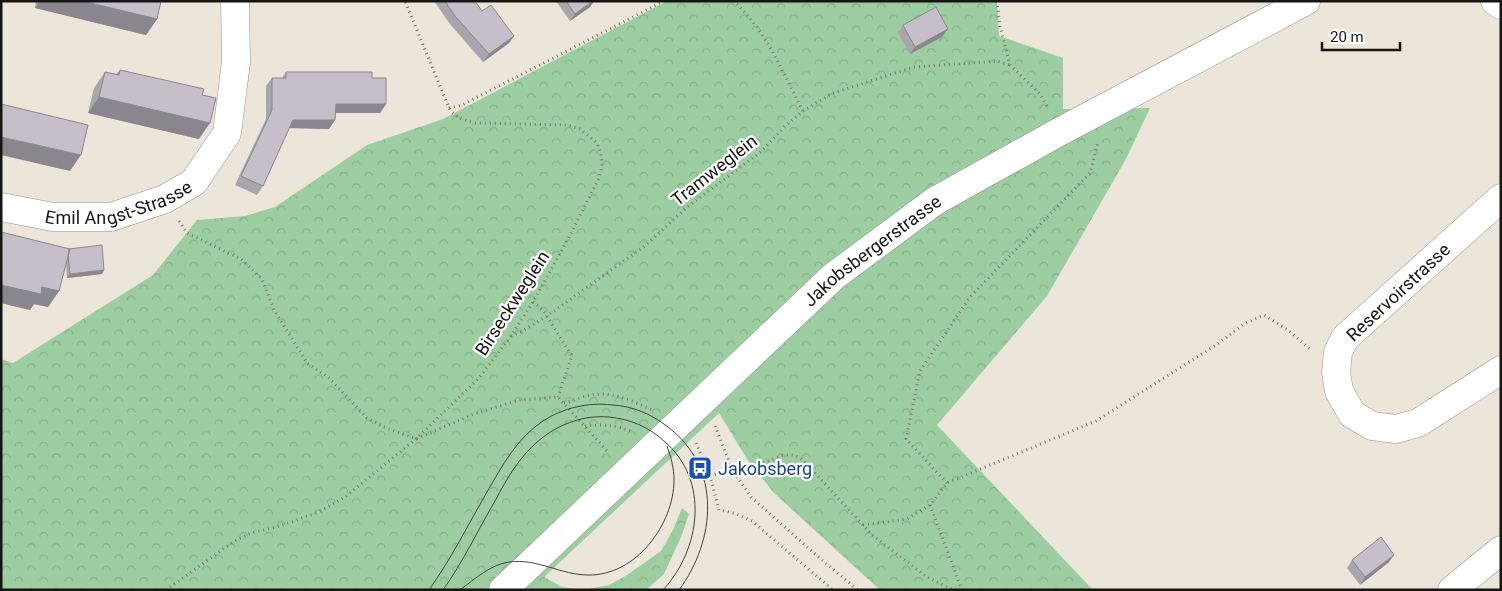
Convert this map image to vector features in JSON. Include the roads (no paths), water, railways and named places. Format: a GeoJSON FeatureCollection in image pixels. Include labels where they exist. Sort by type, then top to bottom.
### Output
{"type":"FeatureCollection","features":[{"type":"Feature","properties":{"kind":"street","name":"Emil Angst-Strasse"},"geometry":{"type":"LineString","coordinates":[[1,207],[53,217],[112,217],[165,199],[194,182],[227,133],[236,62],[235,1]]}},
{"type":"Feature","properties":{"kind":"street","name":"Jakobsbergerstrasse"},"geometry":{"type":"LineString","coordinates":[[503,590],[834,276],[935,201],[1059,132],[1306,1]]}},
{"type":"Feature","properties":{"kind":"street"},"geometry":{"type":"LineString","coordinates":[[1495,1],[1501,5]]}},
{"type":"Feature","properties":{"kind":"street","name":"Reservoirstrasse"},"geometry":{"type":"LineString","coordinates":[[1501,198],[1345,338],[1338,352],[1336,372],[1339,391],[1352,414],[1372,426],[1396,429],[1418,423],[1501,370]]}},
{"type":"Feature","properties":{"kind":"street"},"geometry":{"type":"LineString","coordinates":[[1452,590],[1501,550]]}},
{"type":"Feature","properties":{"kind":"tram line"},"geometry":{"type":"LineString","coordinates":[[429,590],[504,463],[525,436],[551,416],[567,409],[594,404],[627,407],[655,418],[668,427],[685,444],[698,463],[705,483],[708,505],[706,527],[700,549],[691,570],[679,590]]}},
{"type":"Feature","properties":{"kind":"tram line"},"geometry":{"type":"LineString","coordinates":[[443,590],[464,557],[510,475],[527,451],[557,428],[591,417],[609,417],[639,424],[664,441],[679,457],[689,475],[694,494],[695,515],[692,535],[686,555],[676,573],[663,590]]}},
{"type":"Feature","properties":{"kind":"tram line"},"geometry":{"type":"LineString","coordinates":[[460,590],[489,569],[509,562],[529,562],[588,575],[605,573],[622,567],[649,544],[667,514],[674,480],[667,446]]}},
{"type":"Feature","properties":{"kind":"place","name":"Jakobsberg"},"geometry":{"type":"Point","coordinates":[700,468]}}]}
